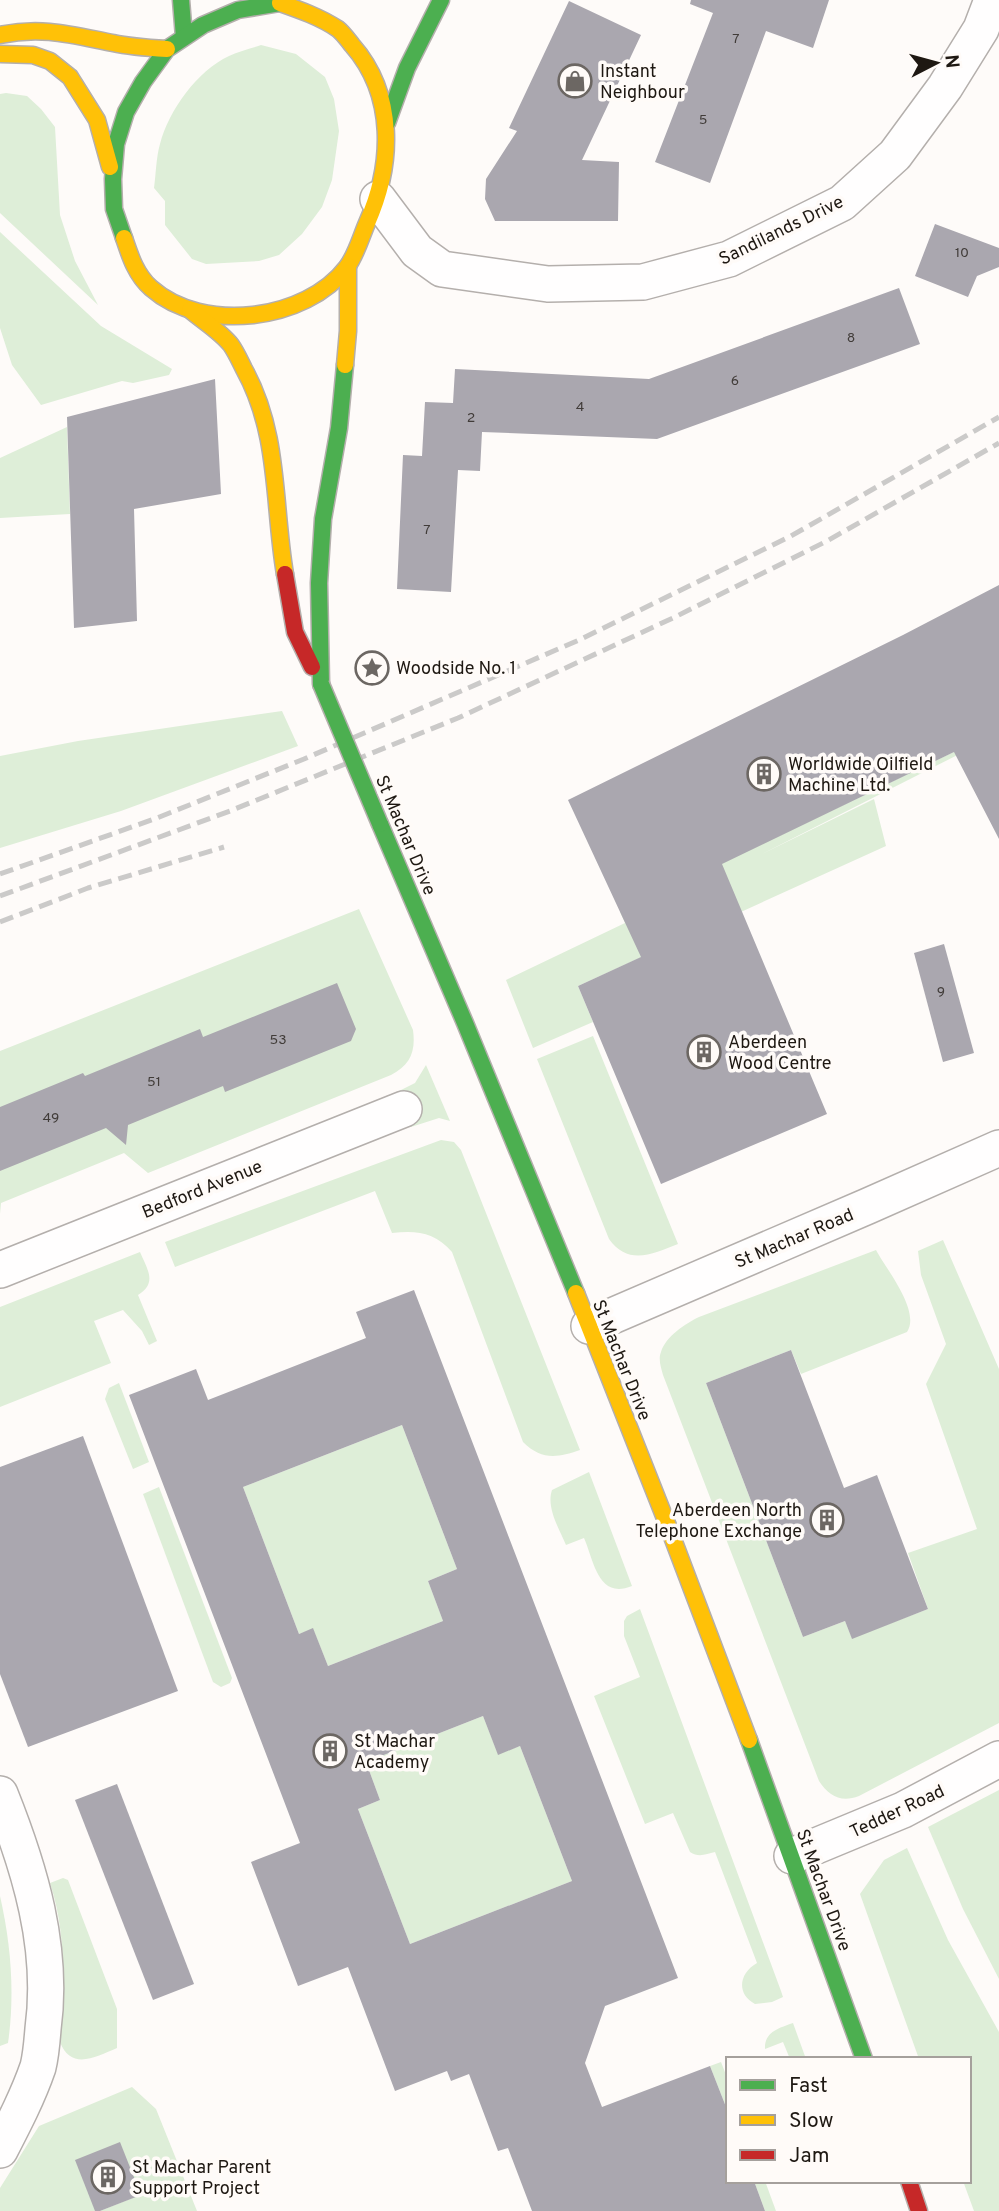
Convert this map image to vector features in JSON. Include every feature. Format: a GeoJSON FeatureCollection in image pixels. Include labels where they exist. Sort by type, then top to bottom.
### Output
{"type":"FeatureCollection","features":[{"type":"Feature","properties":{"kind":"main road"},"geometry":{"type":"LineString","coordinates":[[181,0],[184,37]]}},
{"type":"Feature","properties":{"kind":"main road"},"geometry":{"type":"LineString","coordinates":[[387,123],[407,68],[441,0]]}},
{"type":"Feature","properties":{"kind":"main road"},"geometry":{"type":"LineString","coordinates":[[275,2],[310,13],[339,30],[363,57],[378,85],[387,123],[385,159],[378,199],[348,265],[324,289],[291,307],[252,316],[219,315],[190,310],[174,304],[150,287],[132,263],[114,209],[116,144],[126,112],[143,82],[167,49],[184,37],[238,10],[275,2]]}},
{"type":"Feature","properties":{"kind":"main road"},"geometry":{"type":"LineString","coordinates":[[0,35],[29,28],[50,29],[129,46],[167,49]]}},
{"type":"Feature","properties":{"kind":"main road"},"geometry":{"type":"LineString","coordinates":[[0,54],[33,55],[50,61],[70,77],[96,120],[113,179]]}},
{"type":"Feature","properties":{"kind":"main road","name":"St Machar Drive"},"geometry":{"type":"LineString","coordinates":[[321,684],[319,583],[323,519],[339,428],[348,331],[348,265]]}},
{"type":"Feature","properties":{"kind":"main road","name":"St Machar Drive"},"geometry":{"type":"LineString","coordinates":[[190,310],[231,345],[261,407],[273,454],[281,549],[295,632],[321,684],[589,1326],[708,1628],[863,2057]]}},
{"type":"Feature","properties":{"kind":"main road"},"geometry":{"type":"LineString","coordinates":[[910,2183],[919,2211]]}},
{"type":"Feature","properties":{"kind":"street","name":"Sandilands Drive"},"geometry":{"type":"LineString","coordinates":[[378,199],[417,251],[442,269],[548,284],[643,282],[729,259],[842,203],[895,155],[945,87],[981,29],[992,0]]}},
{"type":"Feature","properties":{"kind":"street","name":"Bedford Avenue"},"geometry":{"type":"LineString","coordinates":[[0,1270],[404,1109]]}},
{"type":"Feature","properties":{"kind":"street","name":"St Machar Road"},"geometry":{"type":"LineString","coordinates":[[589,1326],[999,1148]]}},
{"type":"Feature","properties":{"kind":"street","name":"Tedder Road"},"geometry":{"type":"LineString","coordinates":[[792,1856],[903,1810],[999,1759]]}},
{"type":"Feature","properties":{"kind":"street"},"geometry":{"type":"LineString","coordinates":[[0,1794],[33,1887],[44,1941],[46,2009],[38,2064],[22,2109],[0,2150]]}},
{"type":"Feature","properties":{"kind":"green space"},"geometry":{"type":"Polygon","coordinates":[[[261,45],[296,54],[325,77],[334,99],[339,131],[332,180],[322,207],[302,234],[279,255],[259,261],[206,264],[192,259],[165,225],[165,201],[154,188],[160,144],[177,105],[195,81],[229,56],[261,45]]]}},
{"type":"Feature","properties":{"kind":"green space"},"geometry":{"type":"Polygon","coordinates":[[[0,94],[27,96],[55,127],[60,215],[75,261],[98,305],[0,213],[0,94]]]}},
{"type":"Feature","properties":{"kind":"green space"},"geometry":{"type":"Polygon","coordinates":[[[0,232],[101,326],[172,369],[169,375],[133,383],[122,381],[41,405],[12,365],[0,328],[0,232]]]}},
{"type":"Feature","properties":{"kind":"green space"},"geometry":{"type":"Polygon","coordinates":[[[67,427],[70,514],[0,518],[0,458],[67,427]]]}},
{"type":"Feature","properties":{"kind":"green space"},"geometry":{"type":"Polygon","coordinates":[[[282,711],[298,746],[121,811],[0,848],[0,756],[78,741],[282,711]]]}},
{"type":"Feature","properties":{"kind":"green space"},"geometry":{"type":"Polygon","coordinates":[[[999,734],[750,860],[874,799],[886,846],[578,986],[593,1022],[533,1048],[506,980],[625,923],[620,912],[962,748],[999,734]]]}},
{"type":"Feature","properties":{"kind":"green space"},"geometry":{"type":"Polygon","coordinates":[[[359,909],[413,1030],[412,1051],[403,1067],[391,1075],[148,1173],[124,1153],[1,1203],[0,1214],[0,1051],[359,909]]]}},
{"type":"Feature","properties":{"kind":"green space"},"geometry":{"type":"Polygon","coordinates":[[[593,1036],[678,1244],[650,1254],[624,1253],[609,1239],[537,1059],[593,1036]]]}},
{"type":"Feature","properties":{"kind":"green space"},"geometry":{"type":"Polygon","coordinates":[[[426,1065],[450,1121],[439,1118],[411,1127],[397,1092],[415,1083],[426,1065]]]}},
{"type":"Feature","properties":{"kind":"green space"},"geometry":{"type":"Polygon","coordinates":[[[441,1140],[454,1142],[461,1150],[580,1450],[550,1456],[536,1452],[523,1442],[452,1252],[432,1236],[409,1232],[392,1233],[375,1191],[175,1267],[165,1242],[441,1140]]]}},
{"type":"Feature","properties":{"kind":"green space"},"geometry":{"type":"Polygon","coordinates":[[[943,1240],[999,1369],[999,1723],[859,1796],[841,1798],[827,1791],[819,1781],[663,1375],[660,1355],[663,1346],[672,1336],[699,1317],[876,1250],[906,1302],[910,1323],[907,1332],[801,1374],[791,1350],[706,1383],[803,1637],[845,1621],[852,1638],[928,1609],[908,1553],[977,1529],[926,1384],[946,1344],[921,1275],[918,1251],[943,1240]]]}},
{"type":"Feature","properties":{"kind":"green space"},"geometry":{"type":"Polygon","coordinates":[[[140,1252],[148,1270],[149,1281],[148,1286],[138,1295],[157,1341],[149,1345],[142,1331],[123,1310],[94,1321],[111,1363],[0,1407],[0,1307],[140,1252]]]}},
{"type":"Feature","properties":{"kind":"green space"},"geometry":{"type":"Polygon","coordinates":[[[119,1383],[149,1462],[133,1469],[105,1399],[109,1388],[119,1383]]]}},
{"type":"Feature","properties":{"kind":"green space"},"geometry":{"type":"Polygon","coordinates":[[[402,1425],[457,1569],[428,1581],[443,1621],[328,1666],[313,1629],[299,1634],[243,1487],[402,1425]]]}},
{"type":"Feature","properties":{"kind":"green space"},"geometry":{"type":"Polygon","coordinates":[[[589,1472],[632,1586],[612,1588],[605,1583],[599,1576],[584,1538],[566,1545],[554,1518],[552,1490],[589,1472]]]}},
{"type":"Feature","properties":{"kind":"green space"},"geometry":{"type":"Polygon","coordinates":[[[159,1487],[232,1678],[230,1683],[221,1687],[213,1682],[143,1494],[159,1487]]]}},
{"type":"Feature","properties":{"kind":"green space"},"geometry":{"type":"Polygon","coordinates":[[[640,1609],[781,1991],[783,1997],[772,2002],[755,2004],[745,1995],[743,1978],[757,1963],[715,1852],[699,1855],[690,1852],[673,1813],[645,1824],[594,1696],[640,1677],[624,1636],[624,1621],[627,1616],[640,1609]]]}},
{"type":"Feature","properties":{"kind":"green space"},"geometry":{"type":"Polygon","coordinates":[[[483,1716],[498,1754],[520,1746],[572,1881],[410,1944],[358,1809],[380,1800],[366,1762],[483,1716]]]}},
{"type":"Feature","properties":{"kind":"green space"},"geometry":{"type":"Polygon","coordinates":[[[999,1790],[999,1979],[963,1909],[928,1827],[999,1790]]]}},
{"type":"Feature","properties":{"kind":"green space"},"geometry":{"type":"Polygon","coordinates":[[[907,1848],[948,1940],[999,2032],[999,2211],[974,2211],[964,2183],[971,2183],[971,2057],[918,2057],[860,1894],[884,1860],[907,1848]]]}},
{"type":"Feature","properties":{"kind":"green space"},"geometry":{"type":"Polygon","coordinates":[[[63,1878],[68,1880],[117,2009],[117,2048],[93,2058],[77,2059],[65,2051],[60,2042],[62,1942],[50,1883],[63,1878]]]}},
{"type":"Feature","properties":{"kind":"green space"},"geometry":{"type":"Polygon","coordinates":[[[0,1896],[7,1932],[11,1988],[8,2043],[0,2046],[0,1896]]]}},
{"type":"Feature","properties":{"kind":"green space"},"geometry":{"type":"Polygon","coordinates":[[[793,2023],[805,2057],[789,2057],[783,2042],[765,2049],[767,2038],[778,2029],[793,2023]]]}},
{"type":"Feature","properties":{"kind":"green space"},"geometry":{"type":"Polygon","coordinates":[[[721,2062],[726,2075],[726,2107],[710,2066],[721,2062]]]}},
{"type":"Feature","properties":{"kind":"green space"},"geometry":{"type":"Polygon","coordinates":[[[132,2087],[156,2109],[197,2211],[100,2211],[140,2195],[95,2211],[0,2211],[0,2188],[39,2126],[132,2087]]]}},
{"type":"Feature","properties":{"kind":"green space"},"geometry":{"type":"Polygon","coordinates":[[[755,2183],[766,2183],[776,2211],[765,2211],[755,2183]]]}},
{"type":"Feature","properties":{"kind":"building"},"geometry":{"type":"Polygon","coordinates":[[[691,0],[829,0],[813,48],[766,31],[710,183],[655,162],[713,13],[690,4],[691,0]]]}},
{"type":"Feature","properties":{"kind":"building","name":"Instant Neighbour"},"geometry":{"type":"Polygon","coordinates":[[[569,1],[641,35],[582,160],[619,162],[618,221],[495,221],[485,199],[486,179],[517,131],[509,128],[569,1]]]}},
{"type":"Feature","properties":{"kind":"building"},"geometry":{"type":"Polygon","coordinates":[[[935,224],[999,248],[999,267],[977,276],[968,297],[915,276],[935,224]]]}},
{"type":"Feature","properties":{"kind":"building"},"geometry":{"type":"Polygon","coordinates":[[[899,288],[920,344],[657,439],[482,432],[480,471],[458,470],[451,592],[397,589],[403,455],[422,456],[425,402],[453,403],[455,369],[649,379],[899,288]]]}},
{"type":"Feature","properties":{"kind":"building"},"geometry":{"type":"Polygon","coordinates":[[[215,379],[221,494],[134,509],[137,621],[74,628],[67,417],[215,379]]]}},
{"type":"Feature","properties":{"kind":"building"},"geometry":{"type":"Polygon","coordinates":[[[999,585],[999,839],[954,752],[722,864],[827,1114],[661,1184],[578,986],[641,957],[568,800],[999,585]]]}},
{"type":"Feature","properties":{"kind":"building"},"geometry":{"type":"Polygon","coordinates":[[[944,944],[974,1053],[943,1062],[914,953],[944,944]]]}},
{"type":"Feature","properties":{"kind":"building"},"geometry":{"type":"Polygon","coordinates":[[[337,983],[356,1029],[351,1041],[225,1092],[223,1086],[128,1125],[126,1145],[106,1128],[0,1171],[0,1107],[200,1029],[203,1037],[337,983]]]}},
{"type":"Feature","properties":{"kind":"building","name":"St Machar Academy"},"geometry":{"type":"Polygon","coordinates":[[[414,1290],[678,1978],[605,2006],[585,2063],[602,2107],[710,2066],[726,2107],[726,2183],[755,2183],[765,2211],[532,2211],[508,2148],[498,2151],[469,2074],[451,2081],[447,2071],[395,2091],[348,1967],[298,1986],[251,1862],[300,1843],[129,1395],[196,1369],[208,1400],[366,1338],[356,1312],[414,1290]],[[402,1425],[243,1487],[299,1634],[313,1628],[328,1666],[443,1621],[428,1581],[457,1569],[402,1425]],[[483,1716],[366,1762],[380,1800],[358,1809],[410,1944],[572,1881],[520,1746],[498,1755],[483,1716]]]}},
{"type":"Feature","properties":{"kind":"building","name":"Aberdeen North Telephone Exchange"},"geometry":{"type":"Polygon","coordinates":[[[791,1350],[844,1488],[877,1475],[928,1609],[852,1639],[845,1621],[803,1637],[706,1383],[791,1350]]]}},
{"type":"Feature","properties":{"kind":"building"},"geometry":{"type":"Polygon","coordinates":[[[83,1436],[178,1691],[28,1747],[0,1674],[0,1467],[83,1436]]]}},
{"type":"Feature","properties":{"kind":"building"},"geometry":{"type":"Polygon","coordinates":[[[117,1784],[194,1984],[153,2000],[75,1800],[117,1784]]]}},
{"type":"Feature","properties":{"kind":"building","name":"St Machar Parent Support Project"},"geometry":{"type":"Polygon","coordinates":[[[120,2142],[141,2195],[95,2211],[75,2160],[120,2142]]]}},
{"type":"Feature","properties":{"kind":"railway"},"geometry":{"type":"LineString","coordinates":[[0,874],[157,818],[304,759],[579,640],[791,536],[999,417]]}},
{"type":"Feature","properties":{"kind":"railway"},"geometry":{"type":"LineString","coordinates":[[0,896],[230,811],[458,718],[675,617],[827,541],[999,443]]}},
{"type":"Feature","properties":{"kind":"railway"},"geometry":{"type":"LineString","coordinates":[[0,922],[88,888],[224,847]]}},
{"type":"Feature","properties":{"kind":"traffic: fast"},"geometry":{"type":"LineString","coordinates":[[181,0],[184,37]]}},
{"type":"Feature","properties":{"kind":"traffic: fast"},"geometry":{"type":"LineString","coordinates":[[387,123],[407,68],[441,0]]}},
{"type":"Feature","properties":{"kind":"traffic: fast"},"geometry":{"type":"LineString","coordinates":[[124,238],[114,209],[116,144],[126,112],[143,82],[167,49],[203,25],[238,10],[280,3]]}},
{"type":"Feature","properties":{"kind":"traffic: fast"},"geometry":{"type":"LineString","coordinates":[[321,684],[319,583],[323,519],[339,428],[345,365]]}},
{"type":"Feature","properties":{"kind":"traffic: fast"},"geometry":{"type":"LineString","coordinates":[[321,684],[380,824]]}},
{"type":"Feature","properties":{"kind":"traffic: fast"},"geometry":{"type":"LineString","coordinates":[[380,824],[576,1293]]}},
{"type":"Feature","properties":{"kind":"traffic: fast"},"geometry":{"type":"LineString","coordinates":[[749,1740],[863,2057]]}},
{"type":"Feature","properties":{"kind":"traffic: slow"},"geometry":{"type":"LineString","coordinates":[[124,238],[137,271],[151,288],[173,303],[198,312],[225,316],[281,310],[306,300],[329,285],[347,267],[376,201],[382,178],[386,131],[383,108],[377,86],[366,65],[342,32],[317,17],[280,3]]}},
{"type":"Feature","properties":{"kind":"traffic: slow"},"geometry":{"type":"LineString","coordinates":[[0,35],[43,31],[167,49]]}},
{"type":"Feature","properties":{"kind":"traffic: slow"},"geometry":{"type":"LineString","coordinates":[[0,54],[33,55],[50,61],[70,77],[97,120],[110,167]]}},
{"type":"Feature","properties":{"kind":"traffic: slow"},"geometry":{"type":"LineString","coordinates":[[345,365],[348,266]]}},
{"type":"Feature","properties":{"kind":"traffic: slow"},"geometry":{"type":"LineString","coordinates":[[190,310],[231,345],[256,394],[270,444],[285,574]]}},
{"type":"Feature","properties":{"kind":"traffic: slow"},"geometry":{"type":"LineString","coordinates":[[576,1293],[749,1740]]}},
{"type":"Feature","properties":{"kind":"traffic: jam"},"geometry":{"type":"LineString","coordinates":[[285,574],[295,632],[312,667]]}},
{"type":"Feature","properties":{"kind":"traffic: jam"},"geometry":{"type":"LineString","coordinates":[[910,2183],[919,2211]]}},
{"type":"Feature","properties":{"kind":"place","name":"Instant Neighbour"},"geometry":{"type":"Point","coordinates":[575,81]}},
{"type":"Feature","properties":{"kind":"place","name":"Woodside No. 1"},"geometry":{"type":"Point","coordinates":[372,668]}},
{"type":"Feature","properties":{"kind":"place","name":"Worldwide Oilfield Machine Ltd."},"geometry":{"type":"Point","coordinates":[764,774]}},
{"type":"Feature","properties":{"kind":"place","name":"Aberdeen Wood Centre"},"geometry":{"type":"Point","coordinates":[704,1052]}},
{"type":"Feature","properties":{"kind":"place","name":"Aberdeen North Telephone Exchange"},"geometry":{"type":"Point","coordinates":[827,1520]}},
{"type":"Feature","properties":{"kind":"place","name":"St Machar Academy"},"geometry":{"type":"Point","coordinates":[330,1751]}},
{"type":"Feature","properties":{"kind":"place","name":"St Machar Parent Support Project"},"geometry":{"type":"Point","coordinates":[108,2177]}}]}
